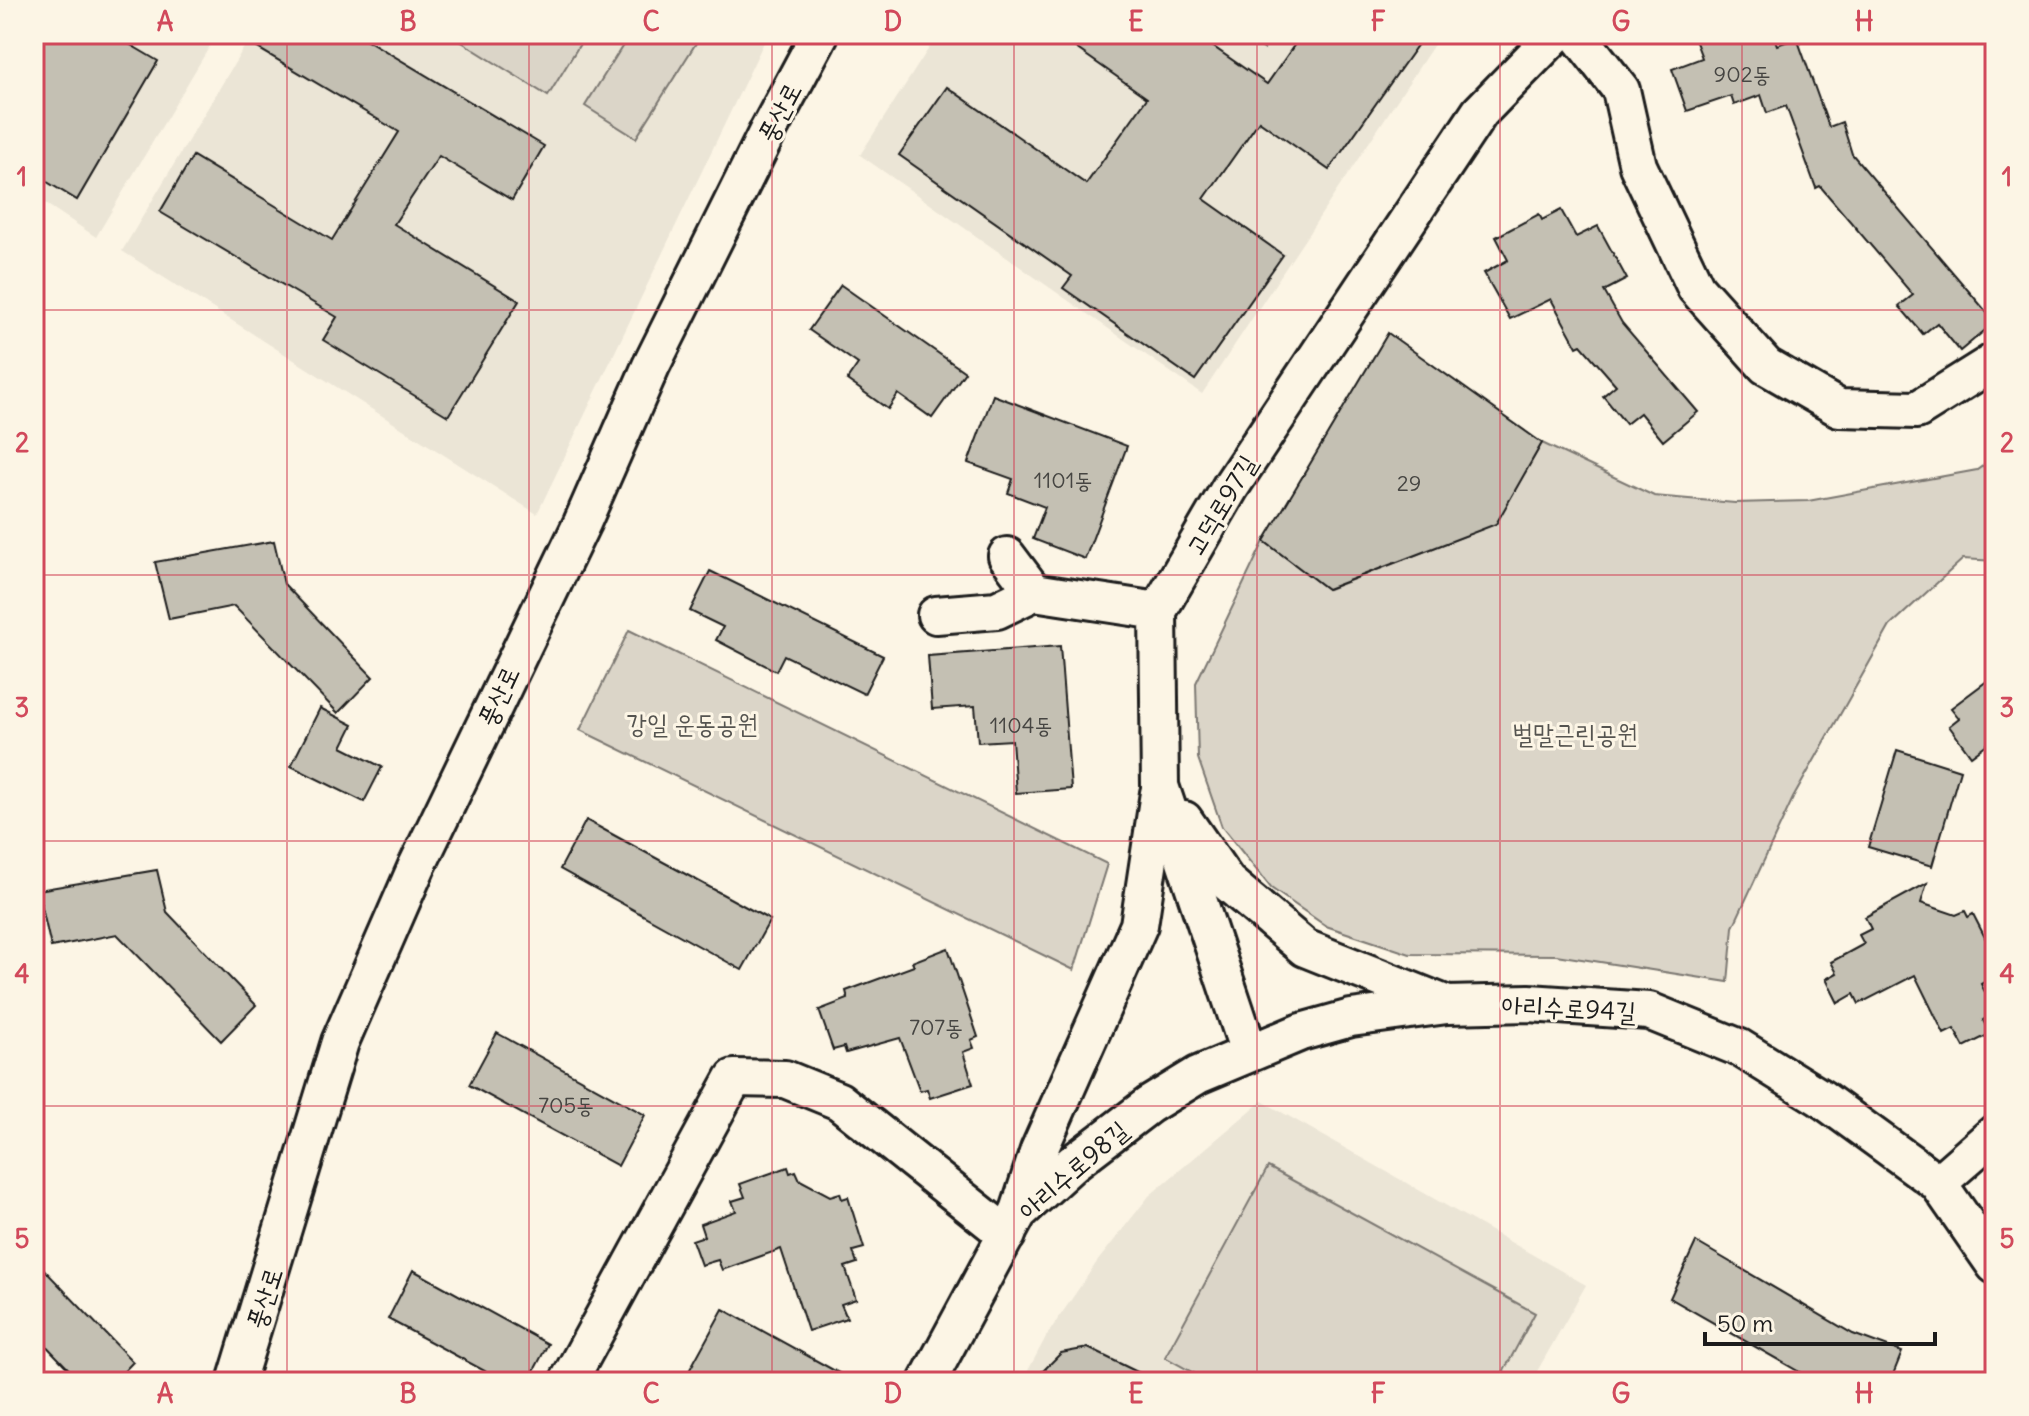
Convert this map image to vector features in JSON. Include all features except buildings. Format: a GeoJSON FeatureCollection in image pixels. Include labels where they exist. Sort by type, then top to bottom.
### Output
{"type":"FeatureCollection","features":[{"type":"Feature","properties":{"kind":"street","name":"풍산로"},"geometry":{"type":"LineString","coordinates":[[236,1382],[340,1042],[416,868],[582,523],[651,366],[820,34]]}},
{"type":"Feature","properties":{"kind":"street","name":"고덕로97길"},"geometry":{"type":"LineString","coordinates":[[1158,611],[1239,474],[1480,112],[1556,34]]}},
{"type":"Feature","properties":{"kind":"street"},"geometry":{"type":"LineString","coordinates":[[1577,34],[1621,90],[1638,166],[1696,288],[1766,366],[1839,408],[1917,410],[1995,361]]}},
{"type":"Feature","properties":{"kind":"street"},"geometry":{"type":"LineString","coordinates":[[1007,556],[1034,592]]}},
{"type":"Feature","properties":{"kind":"street"},"geometry":{"type":"LineString","coordinates":[[568,1382],[734,1078],[785,1079],[839,1101],[1012,1224],[1039,1150],[1139,925],[1160,786],[1158,611],[1034,592],[997,610],[936,615]]}},
{"type":"Feature","properties":{"kind":"street"},"geometry":{"type":"LineString","coordinates":[[1160,786],[1227,882],[1305,948],[1447,1005]]}},
{"type":"Feature","properties":{"kind":"street"},"geometry":{"type":"LineString","coordinates":[[1160,786],[1249,1052]]}},
{"type":"Feature","properties":{"kind":"street","name":"아리수로94길"},"geometry":{"type":"LineString","coordinates":[[1249,1052],[1351,1018],[1447,1005],[1529,1003],[1649,1011],[1740,1048],[1821,1098],[1938,1183],[1995,1265]]}},
{"type":"Feature","properties":{"kind":"street","name":"아리수로98길"},"geometry":{"type":"LineString","coordinates":[[927,1382],[1012,1224],[1073,1163],[1149,1105],[1198,1075],[1249,1052]]}},
{"type":"Feature","properties":{"kind":"street"},"geometry":{"type":"LineString","coordinates":[[1938,1183],[1995,1133]]}},
{"type":"Feature","properties":{"kind":"shaded area"},"geometry":{"type":"Polygon","coordinates":[[[34,34],[217,34],[96,237],[34,196],[34,34]]]}},
{"type":"Feature","properties":{"kind":"shaded area"},"geometry":{"type":"Polygon","coordinates":[[[252,34],[761,34],[766,38],[537,514],[122,251],[252,34]]]}},
{"type":"Feature","properties":{"kind":"shaded area"},"geometry":{"type":"Polygon","coordinates":[[[938,34],[1441,34],[1202,394],[860,155],[938,34]]]}},
{"type":"Feature","properties":{"kind":"shaded area"},"geometry":{"type":"Polygon","coordinates":[[[1262,1101],[1586,1285],[1531,1382],[1022,1382],[1047,1335],[1097,1262],[1149,1196],[1262,1101]]]}},
{"type":"Feature","properties":{"kind":"green space"},"geometry":{"type":"Polygon","coordinates":[[[449,34],[586,34],[548,96],[449,34]]]}},
{"type":"Feature","properties":{"kind":"green space"},"geometry":{"type":"Polygon","coordinates":[[[630,34],[681,34],[696,43],[636,138],[585,106],[630,34]]]}},
{"type":"Feature","properties":{"kind":"green space"},"geometry":{"type":"Polygon","coordinates":[[[1241,34],[1274,34],[1264,49],[1241,34]]]}},
{"type":"Feature","properties":{"kind":"green space","name":"벌말근린공원"},"geometry":{"type":"Polygon","coordinates":[[[1542,443],[1654,496],[1735,503],[1808,501],[1977,470],[1995,457],[1995,561],[1963,559],[1890,626],[1793,798],[1733,927],[1728,982],[1556,955],[1410,954],[1326,926],[1271,888],[1222,827],[1198,758],[1196,683],[1264,541],[1328,589],[1495,524],[1542,443]]]}},
{"type":"Feature","properties":{"kind":"green space","name":"강일 운동공원"},"geometry":{"type":"Polygon","coordinates":[[[629,630],[1107,864],[1074,970],[580,730],[629,630]]]}},
{"type":"Feature","properties":{"kind":"green space"},"geometry":{"type":"Polygon","coordinates":[[[1268,1167],[1535,1313],[1498,1382],[1210,1382],[1165,1357],[1268,1167]]]}}]}
